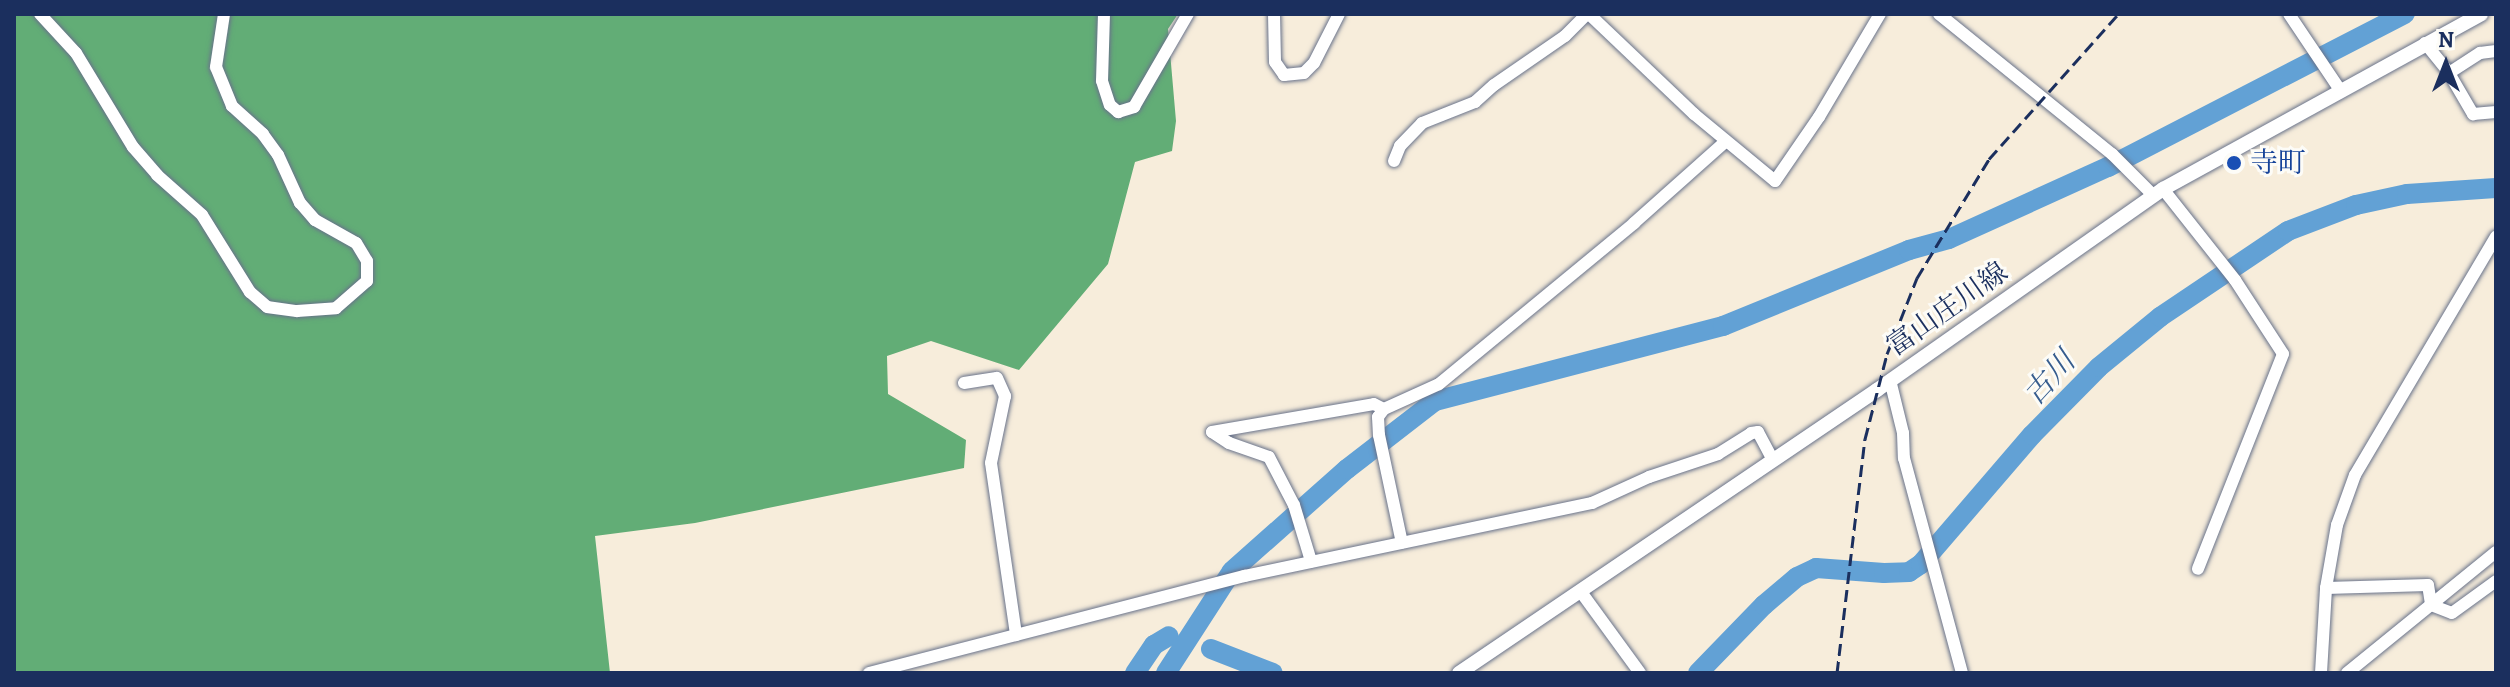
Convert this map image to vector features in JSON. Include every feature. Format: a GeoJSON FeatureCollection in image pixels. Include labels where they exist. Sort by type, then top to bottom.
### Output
{"type":"FeatureCollection","features":[{"type":"Feature","properties":{"kind":"main road","name":"富山庄川線"},"geometry":{"type":"LineString","coordinates":[[1459,673],[1890,380],[2158,192],[2481,14]]}},
{"type":"Feature","properties":{"kind":"street"},"geometry":{"type":"LineString","coordinates":[[40,14],[76,53],[133,147],[157,175],[202,215],[250,292],[267,307],[297,311],[336,308],[367,281],[367,261],[356,243],[315,220],[300,203],[278,155],[263,134],[232,106],[216,67],[224,14]]}},
{"type":"Feature","properties":{"kind":"street"},"geometry":{"type":"LineString","coordinates":[[1104,14],[1102,81],[1110,105],[1118,112],[1134,107],[1188,14]]}},
{"type":"Feature","properties":{"kind":"street"},"geometry":{"type":"LineString","coordinates":[[1274,14],[1275,62],[1284,75],[1294,75],[1304,73],[1314,63],[1339,14]]}},
{"type":"Feature","properties":{"kind":"street"},"geometry":{"type":"LineString","coordinates":[[1394,161],[1400,146],[1422,123],[1475,102],[1494,85],[1565,36],[1588,14],[1726,141],[1775,181],[1880,14]]}},
{"type":"Feature","properties":{"kind":"street"},"geometry":{"type":"LineString","coordinates":[[1939,14],[2158,192],[2220,259],[2283,354],[2198,569]]}},
{"type":"Feature","properties":{"kind":"street"},"geometry":{"type":"LineString","coordinates":[[2289,14],[2340,90]]}},
{"type":"Feature","properties":{"kind":"street"},"geometry":{"type":"LineString","coordinates":[[2425,43],[2449,73],[2473,114],[2496,112]]}},
{"type":"Feature","properties":{"kind":"street"},"geometry":{"type":"LineString","coordinates":[[2449,73],[2480,53],[2496,51]]}},
{"type":"Feature","properties":{"kind":"street"},"geometry":{"type":"LineString","coordinates":[[1402,543],[1379,435],[1378,417],[1384,409],[1439,384],[1634,223],[1726,141]]}},
{"type":"Feature","properties":{"kind":"street"},"geometry":{"type":"LineString","coordinates":[[2321,673],[2326,588],[2337,525],[2355,475],[2496,237]]}},
{"type":"Feature","properties":{"kind":"street"},"geometry":{"type":"LineString","coordinates":[[964,383],[997,378],[1005,396],[991,463],[1016,635]]}},
{"type":"Feature","properties":{"kind":"street"},"geometry":{"type":"LineString","coordinates":[[1890,380],[1903,433],[1904,458],[1962,673]]}},
{"type":"Feature","properties":{"kind":"street"},"geometry":{"type":"LineString","coordinates":[[1311,561],[1294,505],[1269,457],[1229,443],[1212,432],[1374,404],[1384,409]]}},
{"type":"Feature","properties":{"kind":"street"},"geometry":{"type":"LineString","coordinates":[[869,673],[1214,583],[1592,503],[1649,477],[1718,454],[1751,433],[1758,432],[1773,460]]}},
{"type":"Feature","properties":{"kind":"street"},"geometry":{"type":"LineString","coordinates":[[2347,673],[2496,552]]}},
{"type":"Feature","properties":{"kind":"street"},"geometry":{"type":"LineString","coordinates":[[2431,605],[2452,613],[2496,581]]}},
{"type":"Feature","properties":{"kind":"street"},"geometry":{"type":"LineString","coordinates":[[2326,588],[2428,585],[2431,605]]}},
{"type":"Feature","properties":{"kind":"street"},"geometry":{"type":"LineString","coordinates":[[1581,592],[1640,673]]}},
{"type":"Feature","properties":{"kind":"green space"},"geometry":{"type":"Polygon","coordinates":[[[14,14],[1178,14],[1168,29],[1176,121],[1172,151],[1135,162],[1108,264],[1019,370],[931,341],[887,356],[888,394],[966,440],[964,468],[695,523],[595,536],[610,673],[14,673],[14,14]]]}},
{"type":"Feature","properties":{"kind":"waterway"},"geometry":{"type":"LineString","coordinates":[[1166,673],[1232,571],[1347,469],[1435,401],[1723,326],[1909,250],[1949,239],[2108,167],[2405,14]]}},
{"type":"Feature","properties":{"kind":"waterway","name":"古川"},"geometry":{"type":"LineString","coordinates":[[1698,673],[1764,605],[1797,577],[1816,568],[1884,573],[1909,572],[1921,564],[2032,435],[2099,367],[2160,317],[2288,231],[2356,205],[2407,194],[2496,188]]}},
{"type":"Feature","properties":{"kind":"waterway","name":"古川"},"geometry":{"type":"LineString","coordinates":[[1135,673],[1154,645],[1169,636]]}},
{"type":"Feature","properties":{"kind":"waterway","name":"古川"},"geometry":{"type":"LineString","coordinates":[[1211,649],[1273,673]]}},
{"type":"Feature","properties":{"kind":"railway"},"geometry":{"type":"LineString","coordinates":[[1837,673],[1865,439],[1887,354],[1917,278],[1989,159],[2118,14]]}},
{"type":"Feature","properties":{"kind":"place","name":"寺町"},"geometry":{"type":"Point","coordinates":[2234,163]}}]}
